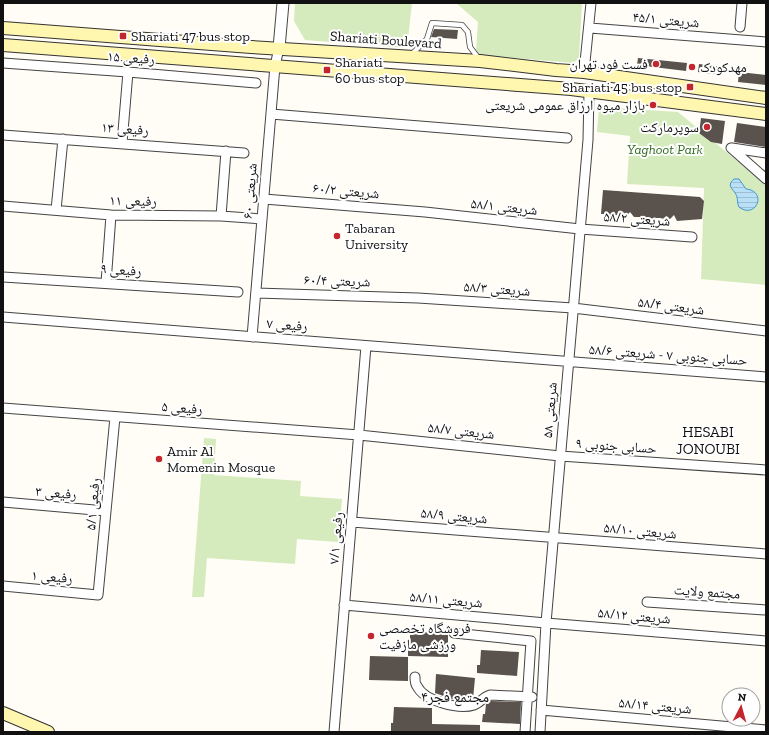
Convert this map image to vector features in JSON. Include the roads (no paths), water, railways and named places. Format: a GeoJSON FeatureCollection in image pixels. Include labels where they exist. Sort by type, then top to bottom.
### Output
{"type":"FeatureCollection","features":[{"type":"Feature","properties":{"kind":"main road","name":"Shariati Boulevard"},"geometry":{"type":"LineString","coordinates":[[3,28],[279,48],[480,60],[556,70],[584,72],[766,98]]}},
{"type":"Feature","properties":{"kind":"main road"},"geometry":{"type":"LineString","coordinates":[[3,45],[589,91],[766,114]]}},
{"type":"Feature","properties":{"kind":"main road"},"geometry":{"type":"LineString","coordinates":[[3,713],[48,732]]}},
{"type":"Feature","properties":{"kind":"street"},"geometry":{"type":"LineString","coordinates":[[279,48],[283,3]]}},
{"type":"Feature","properties":{"kind":"street"},"geometry":{"type":"LineString","coordinates":[[584,72],[592,3]]}},
{"type":"Feature","properties":{"kind":"street"},"geometry":{"type":"LineString","coordinates":[[740,27],[742,3]]}},
{"type":"Feature","properties":{"kind":"street","name":"شریعتی ۴۵/۱"},"geometry":{"type":"LineString","coordinates":[[590,28],[766,42]]}},
{"type":"Feature","properties":{"kind":"street","name":"شریعتی ۶۰"},"geometry":{"type":"LineString","coordinates":[[252,337],[275,66],[279,48]]}},
{"type":"Feature","properties":{"kind":"street","name":"رفیعی ۱۵"},"geometry":{"type":"LineString","coordinates":[[3,64],[128,72],[256,83]]}},
{"type":"Feature","properties":{"kind":"street"},"geometry":{"type":"LineString","coordinates":[[122,143],[128,72]]}},
{"type":"Feature","properties":{"kind":"street","name":"شریعتی ۵۸"},"geometry":{"type":"LineString","coordinates":[[540,732],[546,623],[588,140],[589,91]]}},
{"type":"Feature","properties":{"kind":"street"},"geometry":{"type":"LineString","coordinates":[[271,114],[567,138]]}},
{"type":"Feature","properties":{"kind":"street","name":"رفیعی ۱۳"},"geometry":{"type":"LineString","coordinates":[[3,135],[244,153]]}},
{"type":"Feature","properties":{"kind":"street"},"geometry":{"type":"LineString","coordinates":[[56,210],[63,139]]}},
{"type":"Feature","properties":{"kind":"street"},"geometry":{"type":"LineString","coordinates":[[766,153],[732,148],[766,179]]}},
{"type":"Feature","properties":{"kind":"street"},"geometry":{"type":"LineString","coordinates":[[221,216],[226,151]]}},
{"type":"Feature","properties":{"kind":"street","name":"شریعتی ۶۰/۲"},"geometry":{"type":"LineString","coordinates":[[264,199],[426,212]]}},
{"type":"Feature","properties":{"kind":"street","name":"رفیعی ۱۱"},"geometry":{"type":"LineString","coordinates":[[3,206],[111,215],[221,216],[262,219]]}},
{"type":"Feature","properties":{"kind":"street","name":"شریعتی ۵۸/۱"},"geometry":{"type":"LineString","coordinates":[[426,212],[580,229]]}},
{"type":"Feature","properties":{"kind":"street"},"geometry":{"type":"LineString","coordinates":[[106,283],[111,215]]}},
{"type":"Feature","properties":{"kind":"street","name":"شریعتی ۵۸/۲"},"geometry":{"type":"LineString","coordinates":[[580,229],[692,237]]}},
{"type":"Feature","properties":{"kind":"street","name":"رفیعی ۹"},"geometry":{"type":"LineString","coordinates":[[3,277],[238,292]]}},
{"type":"Feature","properties":{"kind":"street","name":"شریعتی ۶۰/۴"},"geometry":{"type":"LineString","coordinates":[[256,293],[418,298]]}},
{"type":"Feature","properties":{"kind":"street","name":"شریعتی ۵۸/۳"},"geometry":{"type":"LineString","coordinates":[[418,298],[573,308]]}},
{"type":"Feature","properties":{"kind":"street","name":"شریعتی ۵۸/۴"},"geometry":{"type":"LineString","coordinates":[[573,308],[766,331]]}},
{"type":"Feature","properties":{"kind":"street","name":"رفیعی ۷"},"geometry":{"type":"LineString","coordinates":[[3,317],[568,362]]}},
{"type":"Feature","properties":{"kind":"street","name":"رفیعی ۷/۱"},"geometry":{"type":"LineString","coordinates":[[334,732],[366,346]]}},
{"type":"Feature","properties":{"kind":"street","name":"حسابی جنوبی ۷ - شریعتی ۵۸/۶"},"geometry":{"type":"LineString","coordinates":[[568,362],[766,377]]}},
{"type":"Feature","properties":{"kind":"street","name":"رفیعی ۵"},"geometry":{"type":"LineString","coordinates":[[3,408],[359,435]]}},
{"type":"Feature","properties":{"kind":"street","name":"رفیعی ۵/۱"},"geometry":{"type":"LineString","coordinates":[[98,595],[115,417]]}},
{"type":"Feature","properties":{"kind":"street","name":"شریعتی ۵۸/۷"},"geometry":{"type":"LineString","coordinates":[[359,435],[560,456]]}},
{"type":"Feature","properties":{"kind":"street","name":"حسابی جنوبی ۹"},"geometry":{"type":"LineString","coordinates":[[560,456],[766,470]]}},
{"type":"Feature","properties":{"kind":"street","name":"رفیعی ۳"},"geometry":{"type":"LineString","coordinates":[[3,502],[106,511]]}},
{"type":"Feature","properties":{"kind":"street","name":"شریعتی ۵۸/۹"},"geometry":{"type":"LineString","coordinates":[[352,522],[553,538]]}},
{"type":"Feature","properties":{"kind":"street","name":"شریعتی ۵۸/۱۰"},"geometry":{"type":"LineString","coordinates":[[553,538],[766,554]]}},
{"type":"Feature","properties":{"kind":"street","name":"رفیعی ۱"},"geometry":{"type":"LineString","coordinates":[[3,586],[98,595]]}},
{"type":"Feature","properties":{"kind":"street","name":"مجتمع ولایت"},"geometry":{"type":"LineString","coordinates":[[647,602],[766,610]]}},
{"type":"Feature","properties":{"kind":"street","name":"شریعتی ۵۸/۱۱"},"geometry":{"type":"LineString","coordinates":[[344,605],[546,623]]}},
{"type":"Feature","properties":{"kind":"street","name":"شریعتی ۵۸/۱۲"},"geometry":{"type":"LineString","coordinates":[[546,623],[766,641]]}},
{"type":"Feature","properties":{"kind":"street"},"geometry":{"type":"LineString","coordinates":[[454,633],[531,641],[525,732]]}},
{"type":"Feature","properties":{"kind":"street"},"geometry":{"type":"LineString","coordinates":[[415,677],[416,686],[424,695],[452,705],[473,705],[480,702],[484,697],[490,695],[542,698]]}},
{"type":"Feature","properties":{"kind":"street","name":"شریعتی ۵۸/۱۴"},"geometry":{"type":"LineString","coordinates":[[541,710],[766,730]]}},
{"type":"Feature","properties":{"kind":"lane"},"geometry":{"type":"LineString","coordinates":[[410,56],[427,39],[432,22],[462,25],[468,32],[470,47],[480,60]]}},
{"type":"Feature","properties":{"kind":"water"},"geometry":{"type":"Polygon","coordinates":[[[734,179],[739,179],[746,189],[757,194],[757,204],[754,208],[745,210],[739,207],[736,194],[730,186],[734,179]]]}},
{"type":"Feature","properties":{"kind":"place","name":"Shariati 47 bus stop"},"geometry":{"type":"Point","coordinates":[123,36]}},
{"type":"Feature","properties":{"kind":"place","name":"فست فود تهران"},"geometry":{"type":"Point","coordinates":[656,64]}},
{"type":"Feature","properties":{"kind":"place","name":"مهدکودک"},"geometry":{"type":"Point","coordinates":[692,67]}},
{"type":"Feature","properties":{"kind":"place","name":"Shariati 60 bus stop"},"geometry":{"type":"Point","coordinates":[327,70]}},
{"type":"Feature","properties":{"kind":"place","name":"Shariati 45 bus stop"},"geometry":{"type":"Point","coordinates":[690,87]}},
{"type":"Feature","properties":{"kind":"place","name":"بازار میوه ارزاق عمومی شریعتی"},"geometry":{"type":"Point","coordinates":[653,105]}},
{"type":"Feature","properties":{"kind":"place","name":"سوپرمارکت"},"geometry":{"type":"Point","coordinates":[707,127]}},
{"type":"Feature","properties":{"kind":"place","name":"Tabaran University"},"geometry":{"type":"Point","coordinates":[337,236]}},
{"type":"Feature","properties":{"kind":"place","name":"Amir Al Momenin Mosque"},"geometry":{"type":"Point","coordinates":[159,459]}},
{"type":"Feature","properties":{"kind":"place","name":"فروشگاه تخصصی ورزشی مازفیت"},"geometry":{"type":"Point","coordinates":[371,636]}},
{"type":"Feature","properties":{"kind":"district","name":"HESABI JONOUBI"},"geometry":{"type":"Point","coordinates":[708,440]}},
{"type":"Feature","properties":{"kind":"district","name":"مجتمع فجر۴"},"geometry":{"type":"Point","coordinates":[455,697]}},
{"type":"Feature","properties":{"kind":"park label","name":"Yaghoot Park"},"geometry":{"type":"Point","coordinates":[665,149]}}]}
